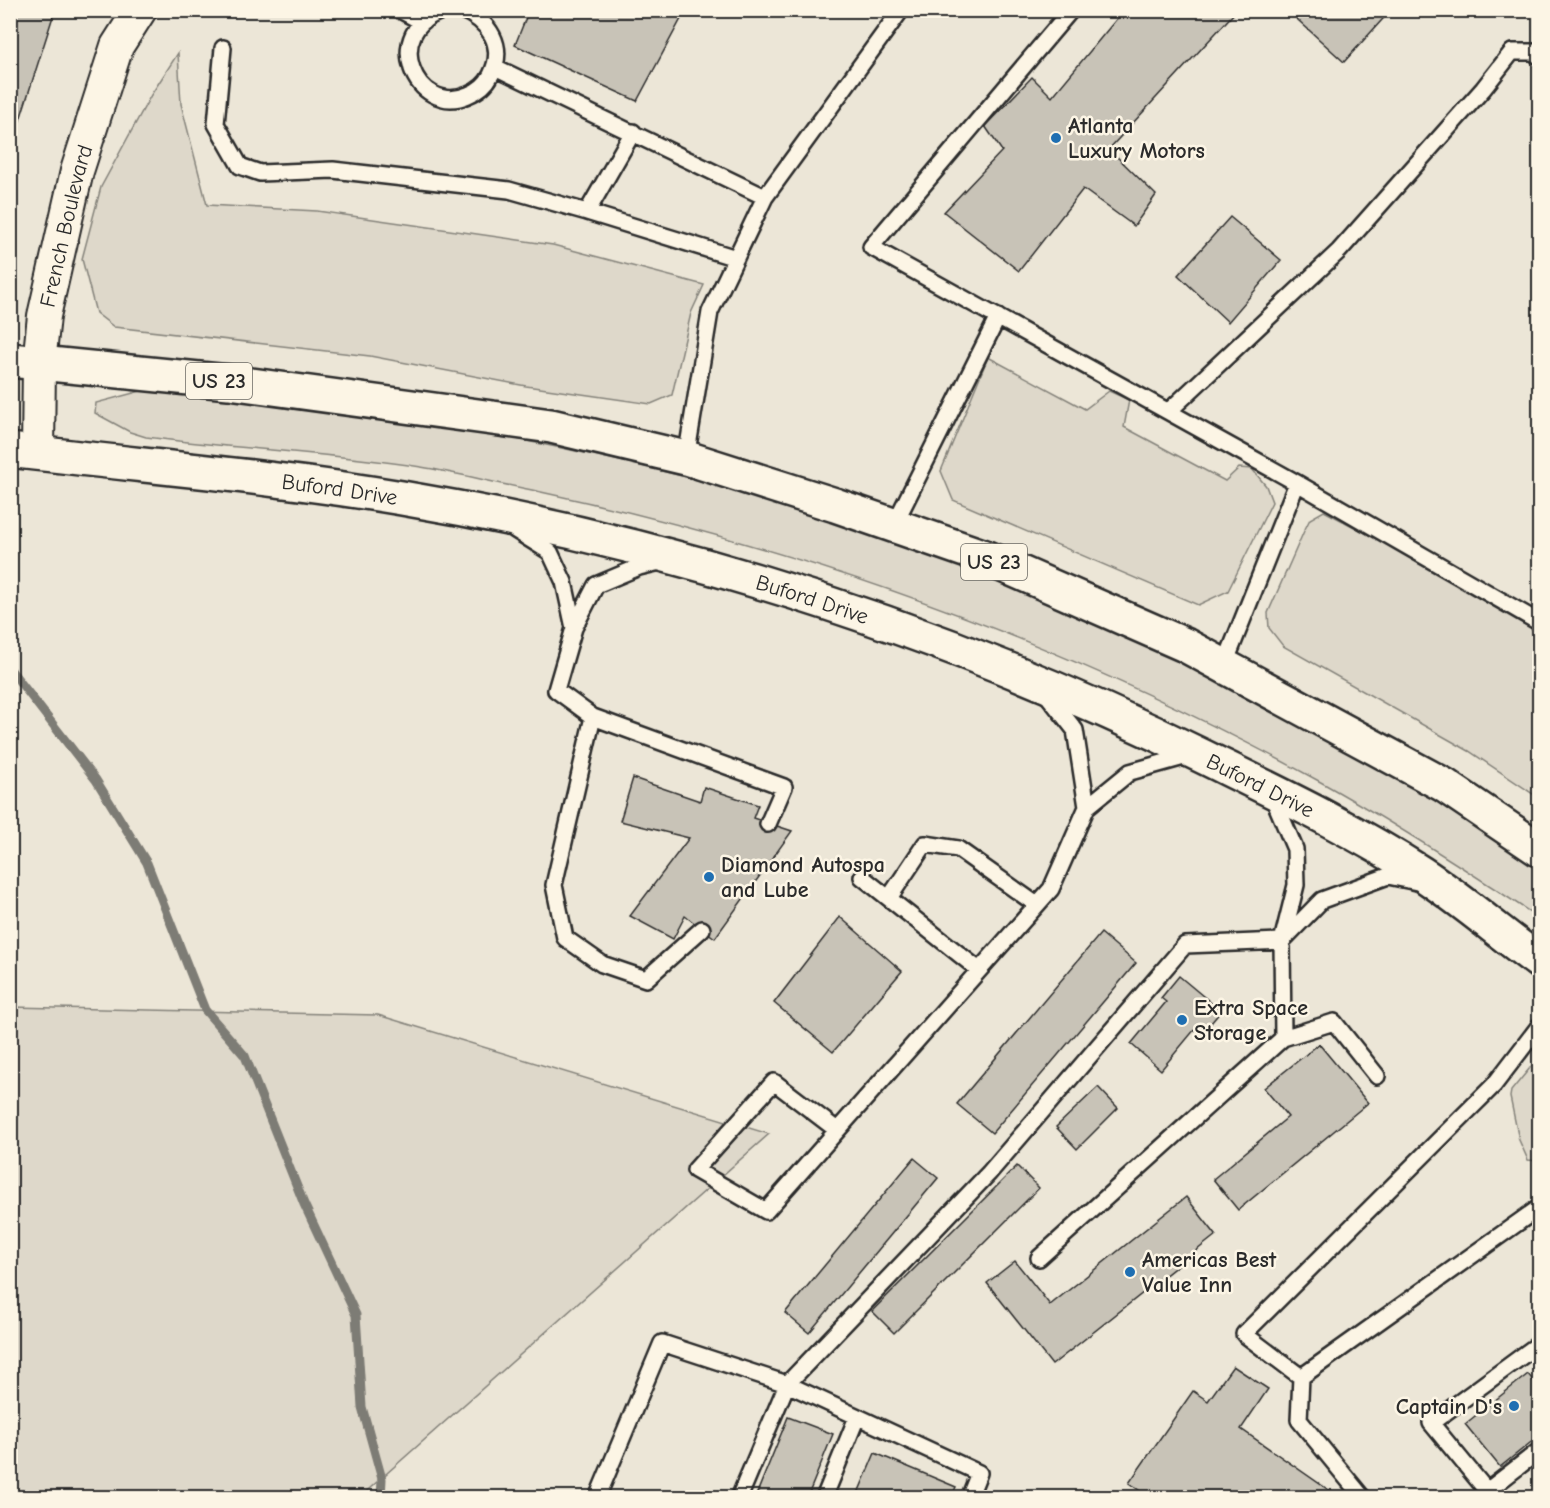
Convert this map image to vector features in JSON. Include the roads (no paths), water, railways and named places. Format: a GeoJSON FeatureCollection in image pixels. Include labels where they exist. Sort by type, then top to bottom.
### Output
{"type":"FeatureCollection","features":[{"type":"Feature","properties":{"kind":"highway","name":"US 23"},"geometry":{"type":"LineString","coordinates":[[25,361],[229,382],[551,426],[686,458],[894,525],[982,556],[1185,645],[1444,785],[1539,850]]}},
{"type":"Feature","properties":{"kind":"highway","name":"Buford Drive"},"geometry":{"type":"LineString","coordinates":[[24,451],[404,498],[681,558],[809,596],[956,647],[1033,679],[1197,753],[1270,789],[1420,873],[1539,962]]}},
{"type":"Feature","properties":{"kind":"street","name":"French Boulevard"},"geometry":{"type":"LineString","coordinates":[[24,451],[25,361],[44,316],[77,171],[117,46],[140,10]]}},
{"type":"Feature","properties":{"kind":"lane"},"geometry":{"type":"LineString","coordinates":[[400,10],[422,22]]}},
{"type":"Feature","properties":{"kind":"lane"},"geometry":{"type":"LineString","coordinates":[[445,10],[422,22],[413,33],[409,46],[409,60],[412,73],[421,86],[434,94],[448,98],[464,97],[477,91],[488,80],[495,68],[497,52],[494,38],[486,25],[467,11]]}},
{"type":"Feature","properties":{"kind":"lane"},"geometry":{"type":"LineString","coordinates":[[686,458],[710,312],[765,197],[901,10]]}},
{"type":"Feature","properties":{"kind":"lane"},"geometry":{"type":"LineString","coordinates":[[1071,10],[871,247],[1298,483],[1539,623]]}},
{"type":"Feature","properties":{"kind":"lane"},"geometry":{"type":"LineString","coordinates":[[223,48],[216,124],[240,166],[260,173],[333,170],[509,190],[736,258]]}},
{"type":"Feature","properties":{"kind":"lane"},"geometry":{"type":"LineString","coordinates":[[1168,411],[1340,251],[1483,89],[1512,52],[1533,52],[1539,57]]}},
{"type":"Feature","properties":{"kind":"lane"},"geometry":{"type":"LineString","coordinates":[[495,68],[765,197]]}},
{"type":"Feature","properties":{"kind":"lane"},"geometry":{"type":"LineString","coordinates":[[587,212],[633,132]]}},
{"type":"Feature","properties":{"kind":"lane"},"geometry":{"type":"LineString","coordinates":[[894,525],[998,317]]}},
{"type":"Feature","properties":{"kind":"lane"},"geometry":{"type":"LineString","coordinates":[[1224,666],[1298,483]]}},
{"type":"Feature","properties":{"kind":"lane"},"geometry":{"type":"LineString","coordinates":[[495,517],[550,552],[564,582],[574,628]]}},
{"type":"Feature","properties":{"kind":"lane"},"geometry":{"type":"LineString","coordinates":[[681,558],[639,567],[596,585],[574,628],[556,690],[593,717],[784,787],[768,824]]}},
{"type":"Feature","properties":{"kind":"lane"},"geometry":{"type":"LineString","coordinates":[[1033,679],[1075,730],[1087,807]]}},
{"type":"Feature","properties":{"kind":"lane"},"geometry":{"type":"LineString","coordinates":[[593,717],[554,885],[565,938],[602,964],[646,979],[702,928]]}},
{"type":"Feature","properties":{"kind":"lane"},"geometry":{"type":"LineString","coordinates":[[837,1130],[774,1082],[695,1170],[766,1211],[1051,890],[1087,807],[1130,772],[1197,753]]}},
{"type":"Feature","properties":{"kind":"lane"},"geometry":{"type":"LineString","coordinates":[[1270,789],[1295,849],[1296,885],[1282,941],[1283,1038]]}},
{"type":"Feature","properties":{"kind":"lane"},"geometry":{"type":"LineString","coordinates":[[889,898],[925,844],[958,849],[1037,905]]}},
{"type":"Feature","properties":{"kind":"lane"},"geometry":{"type":"LineString","coordinates":[[739,1497],[787,1384],[989,1173],[1185,945],[1282,941],[1322,900],[1388,876],[1438,886]]}},
{"type":"Feature","properties":{"kind":"lane"},"geometry":{"type":"LineString","coordinates":[[862,877],[979,970]]}},
{"type":"Feature","properties":{"kind":"lane"},"geometry":{"type":"LineString","coordinates":[[1039,1258],[1283,1038],[1334,1022],[1377,1076]]}},
{"type":"Feature","properties":{"kind":"lane"},"geometry":{"type":"LineString","coordinates":[[1301,1377],[1244,1334],[1494,1085],[1539,1025]]}},
{"type":"Feature","properties":{"kind":"lane"},"geometry":{"type":"LineString","coordinates":[[1301,1377],[1539,1207]]}},
{"type":"Feature","properties":{"kind":"lane"},"geometry":{"type":"LineString","coordinates":[[597,1497],[662,1343],[787,1384],[979,1473],[969,1497]]}},
{"type":"Feature","properties":{"kind":"lane"},"geometry":{"type":"LineString","coordinates":[[1539,1343],[1431,1423],[1487,1491],[1539,1450]]}},
{"type":"Feature","properties":{"kind":"lane"},"geometry":{"type":"LineString","coordinates":[[1301,1377],[1299,1420],[1363,1497]]}},
{"type":"Feature","properties":{"kind":"lane"},"geometry":{"type":"LineString","coordinates":[[824,1497],[857,1417]]}},
{"type":"Feature","properties":{"kind":"waterway"},"geometry":{"type":"LineString","coordinates":[[10,669],[96,780],[147,863],[205,1010],[245,1056],[304,1204],[356,1315],[362,1407],[382,1479],[381,1498]]}},
{"type":"Feature","properties":{"kind":"place","name":"Atlanta Luxury Motors"},"geometry":{"type":"Point","coordinates":[1056,138]}},
{"type":"Feature","properties":{"kind":"place","name":"Diamond Autospa and Lube"},"geometry":{"type":"Point","coordinates":[709,877]}},
{"type":"Feature","properties":{"kind":"place","name":"Extra Space Storage"},"geometry":{"type":"Point","coordinates":[1182,1020]}},
{"type":"Feature","properties":{"kind":"place","name":"Americas Best Value Inn"},"geometry":{"type":"Point","coordinates":[1130,1272]}},
{"type":"Feature","properties":{"kind":"place","name":"Captain D's"},"geometry":{"type":"Point","coordinates":[1514,1406]}}]}
